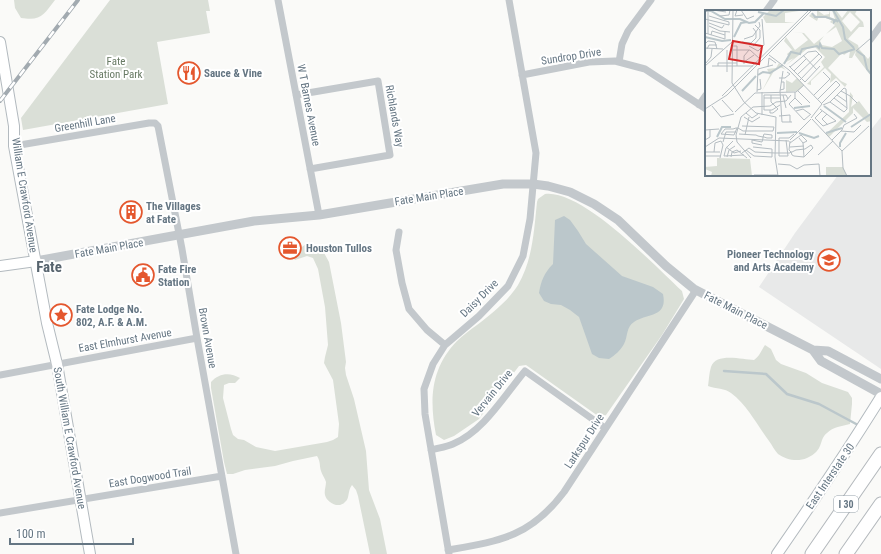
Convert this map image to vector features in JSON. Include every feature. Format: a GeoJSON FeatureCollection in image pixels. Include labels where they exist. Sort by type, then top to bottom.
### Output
{"type":"FeatureCollection","features":[{"type":"Feature","properties":{"kind":"highway","name":"I 30"},"geometry":{"type":"LineString","coordinates":[[812,554],[881,454]]}},
{"type":"Feature","properties":{"kind":"highway","name":"I 30"},"geometry":{"type":"LineString","coordinates":[[846,554],[881,504]]}},
{"type":"Feature","properties":{"kind":"main road","name":"William E Crawford Avenue"},"geometry":{"type":"LineString","coordinates":[[0,42],[14,126],[14,146],[47,323]]}},
{"type":"Feature","properties":{"kind":"main road","name":"Fate Main Place"},"geometry":{"type":"LineString","coordinates":[[0,266],[36,261]]}},
{"type":"Feature","properties":{"kind":"main road","name":"South William E Crawford Avenue"},"geometry":{"type":"LineString","coordinates":[[47,323],[57,364],[90,554]]}},
{"type":"Feature","properties":{"kind":"main road","name":"East Interstate 30"},"geometry":{"type":"LineString","coordinates":[[777,554],[825,485],[881,395]]}},
{"type":"Feature","properties":{"kind":"street","name":"W T Barnes Avenue"},"geometry":{"type":"LineString","coordinates":[[278,0],[319,215]]}},
{"type":"Feature","properties":{"kind":"street","name":"Daisy Drive"},"geometry":{"type":"LineString","coordinates":[[448,552],[425,414],[424,389],[433,364],[445,345],[478,316],[508,286],[523,256],[530,219],[536,153],[509,0]]}},
{"type":"Feature","properties":{"kind":"street"},"geometry":{"type":"LineString","coordinates":[[619,62],[622,44],[628,31],[651,0]]}},
{"type":"Feature","properties":{"kind":"street"},"geometry":{"type":"LineString","coordinates":[[767,10],[774,0]]}},
{"type":"Feature","properties":{"kind":"street"},"geometry":{"type":"LineString","coordinates":[[871,39],[881,25]]}},
{"type":"Feature","properties":{"kind":"street","name":"Sundrop Drive"},"geometry":{"type":"LineString","coordinates":[[522,75],[589,62],[615,61],[645,69],[705,108]]}},
{"type":"Feature","properties":{"kind":"street","name":"Richlands Way"},"geometry":{"type":"LineString","coordinates":[[296,95],[378,81],[390,155],[310,169]]}},
{"type":"Feature","properties":{"kind":"street"},"geometry":{"type":"LineString","coordinates":[[699,105],[705,96]]}},
{"type":"Feature","properties":{"kind":"street","name":"Greenhill Lane"},"geometry":{"type":"LineString","coordinates":[[14,146],[149,123],[155,123],[158,126]]}},
{"type":"Feature","properties":{"kind":"street","name":"Brown Avenue"},"geometry":{"type":"LineString","coordinates":[[158,126],[236,554]]}},
{"type":"Feature","properties":{"kind":"street","name":"Fate Main Place"},"geometry":{"type":"LineString","coordinates":[[36,261],[254,221],[319,215],[503,184],[533,184],[570,192],[594,204],[618,220],[666,266],[696,290],[813,350],[828,351],[881,379]]}},
{"type":"Feature","properties":{"kind":"street"},"geometry":{"type":"LineString","coordinates":[[399,232],[396,250],[402,283],[409,309],[427,330],[445,345]]}},
{"type":"Feature","properties":{"kind":"street","name":"Larkspur Drive"},"geometry":{"type":"LineString","coordinates":[[448,552],[492,542],[517,533],[553,507],[696,290]]}},
{"type":"Feature","properties":{"kind":"street","name":"East Elmhurst Avenue"},"geometry":{"type":"LineString","coordinates":[[0,375],[197,338]]}},
{"type":"Feature","properties":{"kind":"street","name":"Fate Main Place"},"geometry":{"type":"LineString","coordinates":[[813,350],[821,361],[881,395]]}},
{"type":"Feature","properties":{"kind":"street","name":"Vervain Drive"},"geometry":{"type":"LineString","coordinates":[[431,450],[452,445],[466,438],[481,425],[524,371],[605,428]]}},
{"type":"Feature","properties":{"kind":"street","name":"East Dogwood Trail"},"geometry":{"type":"LineString","coordinates":[[0,513],[222,476]]}},
{"type":"Feature","properties":{"kind":"shaded area","name":"Pioneer Technology and Arts Academy"},"geometry":{"type":"Polygon","coordinates":[[[881,117],[881,369],[759,287],[795,233],[837,176],[871,176],[871,130],[881,117]]]}},
{"type":"Feature","properties":{"kind":"shaded area"},"geometry":{"type":"Polygon","coordinates":[[[564,216],[570,220],[586,244],[622,276],[653,287],[663,294],[664,302],[659,311],[631,324],[622,346],[617,353],[609,359],[599,358],[592,354],[579,317],[561,305],[551,304],[544,301],[539,293],[543,277],[553,264],[555,220],[564,216]]]}},
{"type":"Feature","properties":{"kind":"green space"},"geometry":{"type":"Polygon","coordinates":[[[14,0],[55,0],[48,10],[41,16],[38,18],[28,19],[21,18],[15,8],[14,0]]]}},
{"type":"Feature","properties":{"kind":"green space","name":"Fate Station Park"},"geometry":{"type":"Polygon","coordinates":[[[110,0],[208,0],[210,11],[206,11],[210,33],[157,42],[168,104],[23,130],[21,118],[110,0]]]}},
{"type":"Feature","properties":{"kind":"green space"},"geometry":{"type":"Polygon","coordinates":[[[545,194],[560,196],[578,204],[617,231],[682,291],[684,299],[662,335],[606,415],[602,417],[598,416],[526,365],[519,366],[479,419],[454,436],[444,440],[436,435],[434,422],[433,397],[437,373],[448,351],[457,341],[499,307],[518,285],[530,255],[534,234],[537,202],[538,199],[545,194]]]}},
{"type":"Feature","properties":{"kind":"green space"},"geometry":{"type":"Polygon","coordinates":[[[306,244],[312,244],[318,247],[323,251],[329,262],[341,323],[346,362],[346,375],[354,399],[366,451],[369,490],[380,519],[387,554],[370,554],[358,496],[352,485],[348,499],[340,505],[331,503],[326,498],[326,482],[321,472],[317,456],[275,466],[227,474],[211,388],[211,382],[221,375],[229,374],[240,378],[235,383],[224,385],[223,398],[233,435],[238,439],[244,440],[256,447],[275,451],[327,442],[338,437],[339,424],[333,380],[324,363],[328,345],[325,307],[318,269],[313,258],[307,256],[295,260],[291,255],[306,244]]]}},
{"type":"Feature","properties":{"kind":"green space"},"geometry":{"type":"Polygon","coordinates":[[[765,345],[771,349],[776,360],[781,364],[806,373],[822,383],[848,392],[852,398],[850,424],[829,431],[824,436],[816,452],[807,458],[792,460],[778,454],[752,416],[737,398],[726,390],[708,386],[710,369],[714,362],[724,358],[754,360],[765,345]]]}},
{"type":"Feature","properties":{"kind":"waterway"},"geometry":{"type":"LineString","coordinates":[[724,371],[766,374],[787,394],[819,404],[858,425]]}},
{"type":"Feature","properties":{"kind":"railway"},"geometry":{"type":"LineString","coordinates":[[0,101],[78,0]]}},
{"type":"Feature","properties":{"kind":"place","name":"Sauce & Vine"},"geometry":{"type":"Point","coordinates":[189,73]}},
{"type":"Feature","properties":{"kind":"place","name":"The Villages at Fate"},"geometry":{"type":"Point","coordinates":[131,212]}},
{"type":"Feature","properties":{"kind":"place","name":"Houston Tullos"},"geometry":{"type":"Point","coordinates":[290,248]}},
{"type":"Feature","properties":{"kind":"place","name":"Pioneer Technology and Arts Academy"},"geometry":{"type":"Point","coordinates":[829,260]}},
{"type":"Feature","properties":{"kind":"place","name":"Fate Fire Station"},"geometry":{"type":"Point","coordinates":[143,275]}},
{"type":"Feature","properties":{"kind":"place","name":"Fate Lodge No. 802, A.F. & A.M."},"geometry":{"type":"Point","coordinates":[61,315]}},
{"type":"Feature","properties":{"kind":"district","name":"Fate"},"geometry":{"type":"Point","coordinates":[49,267]}}]}
